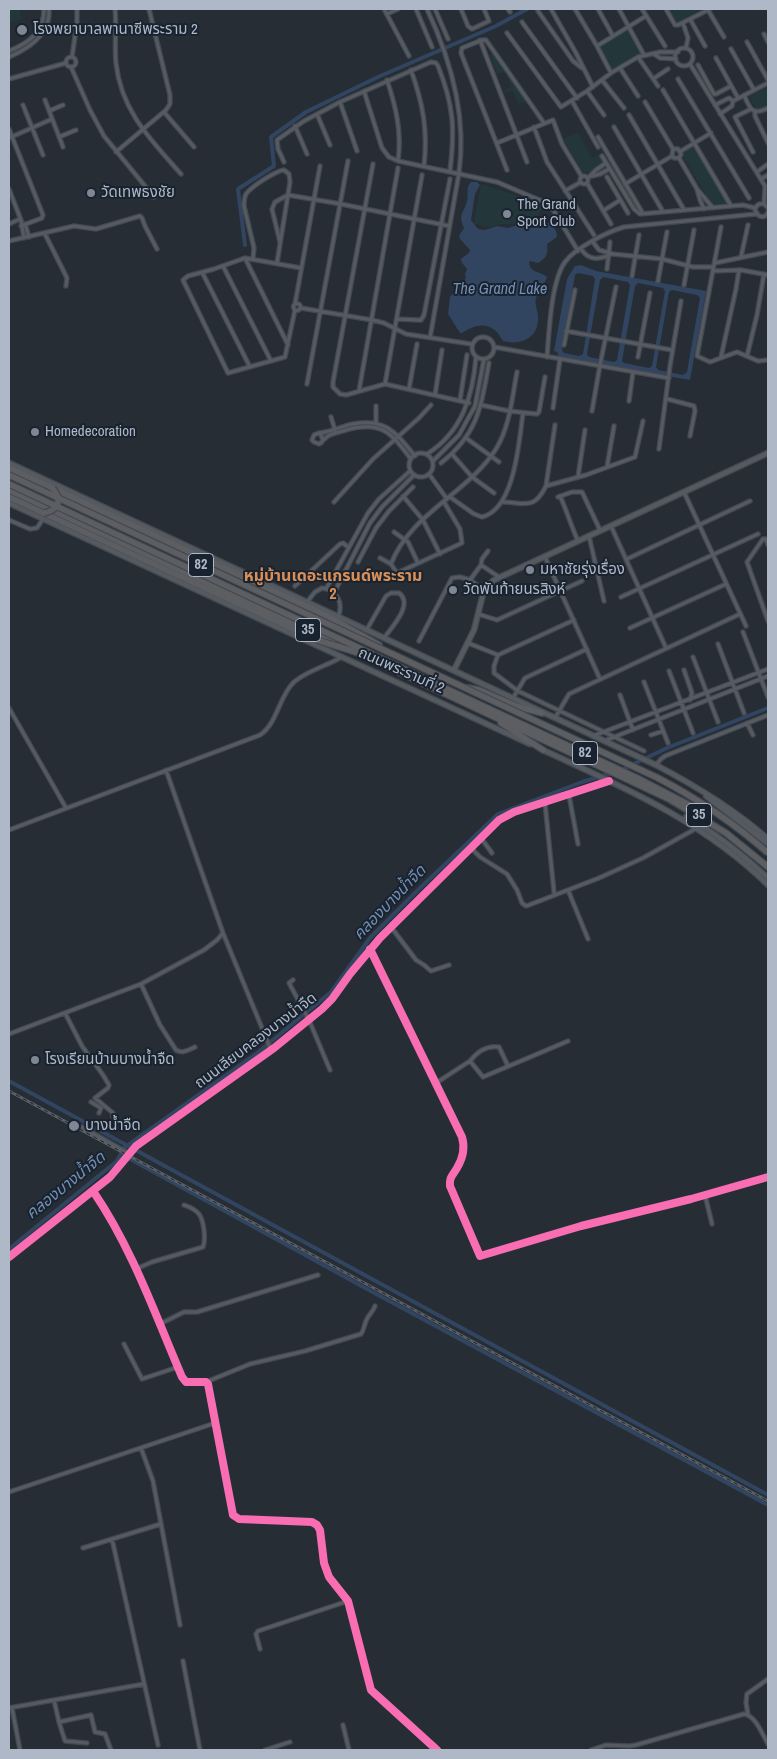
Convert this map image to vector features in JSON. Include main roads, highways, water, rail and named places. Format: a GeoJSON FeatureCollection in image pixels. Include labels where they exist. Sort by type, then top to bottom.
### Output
{"type":"FeatureCollection","features":[{"type":"Feature","properties":{"kind":"highway"},"geometry":{"type":"LineString","coordinates":[[9,468],[327,616],[393,654]]}},
{"type":"Feature","properties":{"kind":"highway","name":"82"},"geometry":{"type":"LineString","coordinates":[[9,476],[666,782],[715,811],[768,853]]}},
{"type":"Feature","properties":{"kind":"highway","name":"ถนนพระรามที่ 2"},"geometry":{"type":"LineString","coordinates":[[9,476],[635,768],[722,816],[768,853]]}},
{"type":"Feature","properties":{"kind":"highway","name":"82"},"geometry":{"type":"LineString","coordinates":[[9,484],[655,786],[708,817],[737,838],[768,866]]}},
{"type":"Feature","properties":{"kind":"highway"},"geometry":{"type":"LineString","coordinates":[[44,516],[58,505],[58,496],[53,488]]}},
{"type":"Feature","properties":{"kind":"highway","name":"ถนนพระรามที่ 2"},"geometry":{"type":"LineString","coordinates":[[9,490],[670,799],[707,820],[768,866]]}},
{"type":"Feature","properties":{"kind":"highway"},"geometry":{"type":"LineString","coordinates":[[9,497],[44,516],[317,640],[389,662]]}},
{"type":"Feature","properties":{"kind":"highway"},"geometry":{"type":"LineString","coordinates":[[463,689],[479,690],[519,707],[542,713]]}},
{"type":"Feature","properties":{"kind":"highway"},"geometry":{"type":"LineString","coordinates":[[461,701],[543,750]]}},
{"type":"Feature","properties":{"kind":"main road"},"geometry":{"type":"LineString","coordinates":[[454,670],[474,630],[484,590],[499,578],[768,453]]}},
{"type":"Feature","properties":{"kind":"main road","name":"ถนนพระรามที่ 2"},"geometry":{"type":"LineString","coordinates":[[9,463],[366,631],[454,670],[542,713],[651,762],[730,809],[768,839]]}},
{"type":"Feature","properties":{"kind":"main road","name":"ถนนพระรามที่ 2"},"geometry":{"type":"LineString","coordinates":[[9,503],[44,516],[340,658],[543,750],[664,808],[698,828],[735,856],[768,885]]}},
{"type":"Feature","properties":{"kind":"main road"},"geometry":{"type":"LineString","coordinates":[[682,779],[768,844]]}},
{"type":"Feature","properties":{"kind":"main road"},"geometry":{"type":"LineString","coordinates":[[664,808],[710,832],[744,856],[768,878]]}},
{"type":"Feature","properties":{"kind":"water","name":"The Grand Lake"},"geometry":{"type":"Polygon","coordinates":[[[471,182],[477,182],[480,185],[475,194],[471,220],[478,229],[485,230],[497,226],[508,228],[517,225],[533,228],[539,223],[550,223],[556,233],[557,237],[547,244],[545,257],[538,263],[530,261],[529,263],[534,271],[547,277],[536,300],[538,324],[528,339],[516,342],[503,341],[495,330],[485,326],[474,327],[460,333],[448,314],[450,297],[466,278],[467,269],[461,259],[470,250],[459,236],[464,228],[461,217],[467,201],[468,187],[471,182]]]}},
{"type":"Feature","properties":{"kind":"water"},"geometry":{"type":"Polygon","coordinates":[[[581,265],[596,271],[706,291],[690,380],[559,357],[557,352],[554,351],[567,279],[575,266],[581,265]],[[578,273],[575,275],[562,350],[564,353],[579,356],[583,354],[595,279],[593,276],[578,273]],[[603,277],[600,280],[587,354],[589,357],[614,362],[617,360],[630,285],[628,282],[603,277]],[[638,283],[635,286],[622,361],[649,368],[652,366],[665,291],[663,288],[638,283]],[[672,290],[669,292],[656,367],[658,370],[683,375],[687,372],[700,298],[697,295],[672,290]]]}},
{"type":"Feature","properties":{"kind":"waterway"},"geometry":{"type":"LineString","coordinates":[[245,245],[238,189],[274,166],[271,137],[306,112],[378,77],[496,26],[527,9]]}},
{"type":"Feature","properties":{"kind":"waterway","name":"คลองบางน้ำจืด"},"geometry":{"type":"LineString","coordinates":[[619,771],[667,748],[768,708]]}},
{"type":"Feature","properties":{"kind":"waterway","name":"คลองบางน้ำจืด"},"geometry":{"type":"LineString","coordinates":[[9,1249],[117,1161],[124,1148],[256,1054],[331,992],[370,938],[498,814],[582,782],[612,773]]}},
{"type":"Feature","properties":{"kind":"waterway"},"geometry":{"type":"LineString","coordinates":[[9,1081],[768,1495]]}},
{"type":"Feature","properties":{"kind":"waterway"},"geometry":{"type":"LineString","coordinates":[[121,1154],[768,1505]]}},
{"type":"Feature","properties":{"kind":"railway"},"geometry":{"type":"LineString","coordinates":[[9,1091],[768,1501]]}},
{"type":"Feature","properties":{"kind":"place","name":"โรงพยาบาลพานาซีพระราม 2"},"geometry":{"type":"Point","coordinates":[22,30]}},
{"type":"Feature","properties":{"kind":"place","name":"วัดเทพธงชัย"},"geometry":{"type":"Point","coordinates":[91,193]}},
{"type":"Feature","properties":{"kind":"place","name":"The Grand Sport Club"},"geometry":{"type":"Point","coordinates":[507,214]}},
{"type":"Feature","properties":{"kind":"place","name":"Homedecoration"},"geometry":{"type":"Point","coordinates":[35,432]}},
{"type":"Feature","properties":{"kind":"place","name":"มหาชัยรุ่งเรื่อง"},"geometry":{"type":"Point","coordinates":[530,570]}},
{"type":"Feature","properties":{"kind":"place","name":"วัดพันท้ายนรสิงห์"},"geometry":{"type":"Point","coordinates":[453,590]}},
{"type":"Feature","properties":{"kind":"place","name":"โรงเรียนบ้านบางนํ้าจืด"},"geometry":{"type":"Point","coordinates":[35,1060]}},
{"type":"Feature","properties":{"kind":"place","name":"บางน้ำจืด"},"geometry":{"type":"Point","coordinates":[74,1126]}},
{"type":"Feature","properties":{"kind":"district","name":"หมู่บ้านเดอะแกรนด์พระราม 2"},"geometry":{"type":"Point","coordinates":[333,586]}}]}
